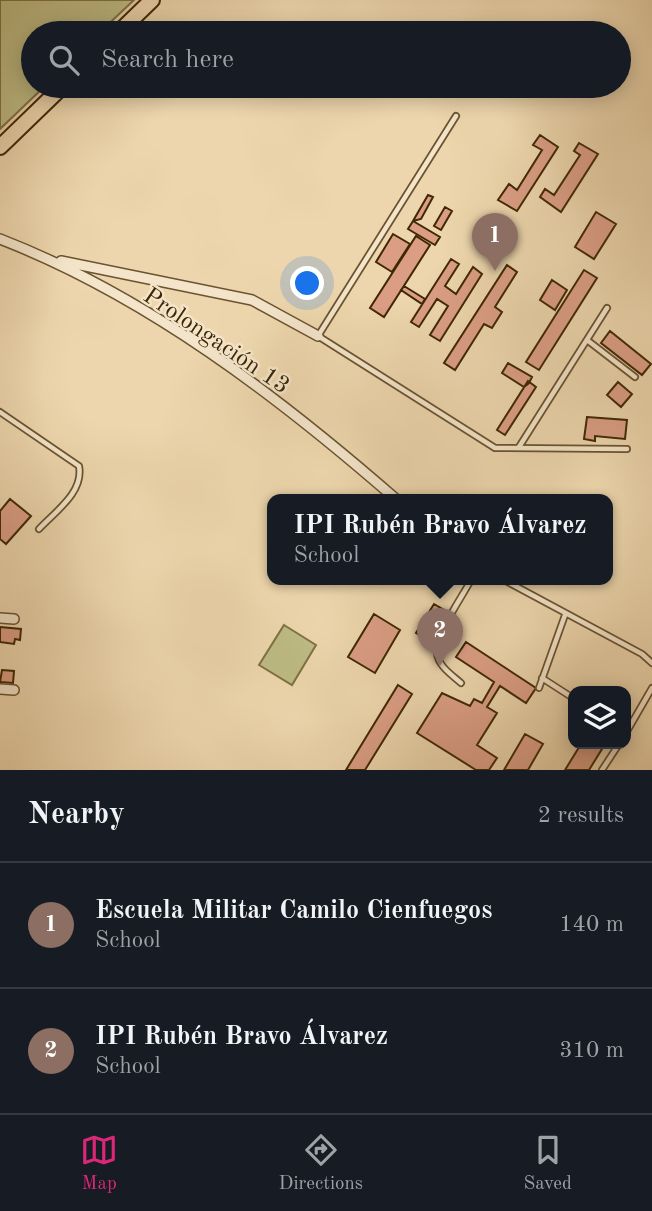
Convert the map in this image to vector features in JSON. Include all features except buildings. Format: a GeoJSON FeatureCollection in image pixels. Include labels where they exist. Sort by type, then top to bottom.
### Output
{"type":"FeatureCollection","features":[{"type":"Feature","properties":{"kind":"main road"},"geometry":{"type":"LineString","coordinates":[[130,21],[152,0]]}},
{"type":"Feature","properties":{"kind":"main road"},"geometry":{"type":"LineString","coordinates":[[0,147],[51,98]]}},
{"type":"Feature","properties":{"kind":"street","name":"Prolongación 13"},"geometry":{"type":"LineString","coordinates":[[0,239],[52,259],[211,354],[352,461],[390,494]]}},
{"type":"Feature","properties":{"kind":"street"},"geometry":{"type":"LineString","coordinates":[[52,259],[252,300],[318,336]]}},
{"type":"Feature","properties":{"kind":"street"},"geometry":{"type":"LineString","coordinates":[[0,618],[14,619]]}},
{"type":"Feature","properties":{"kind":"street"},"geometry":{"type":"LineString","coordinates":[[0,689],[14,690]]}},
{"type":"Feature","properties":{"kind":"lane"},"geometry":{"type":"LineString","coordinates":[[456,116],[318,336],[495,447],[627,449]]}},
{"type":"Feature","properties":{"kind":"lane"},"geometry":{"type":"LineString","coordinates":[[519,448],[607,308]]}},
{"type":"Feature","properties":{"kind":"lane"},"geometry":{"type":"LineString","coordinates":[[587,340],[635,377]]}},
{"type":"Feature","properties":{"kind":"lane"},"geometry":{"type":"LineString","coordinates":[[0,412],[79,466],[82,478],[78,487],[39,529]]}},
{"type":"Feature","properties":{"kind":"lane"},"geometry":{"type":"LineString","coordinates":[[461,683],[444,669],[437,653],[440,636],[468,585]]}},
{"type":"Feature","properties":{"kind":"lane"},"geometry":{"type":"LineString","coordinates":[[513,585],[642,654],[652,663]]}},
{"type":"Feature","properties":{"kind":"lane"},"geometry":{"type":"LineString","coordinates":[[539,688],[565,615]]}},
{"type":"Feature","properties":{"kind":"lane"},"geometry":{"type":"LineString","coordinates":[[542,678],[568,695]]}},
{"type":"Feature","properties":{"kind":"lane"},"geometry":{"type":"LineString","coordinates":[[631,724],[652,688]]}},
{"type":"Feature","properties":{"kind":"lane"},"geometry":{"type":"LineString","coordinates":[[602,770],[616,749]]}},
{"type":"Feature","properties":{"kind":"shaded area"},"geometry":{"type":"Polygon","coordinates":[[[0,0],[134,0],[112,21],[21,21],[21,98],[32,98],[0,129],[0,0]]]}},
{"type":"Feature","properties":{"kind":"shaded area"},"geometry":{"type":"Polygon","coordinates":[[[284,625],[316,645],[292,685],[259,665],[284,625]]]}},
{"type":"Feature","properties":{"kind":"place","name":"Escuela Militar Camilo Cienfuegos"},"geometry":{"type":"Point","coordinates":[495,271]}},
{"type":"Feature","properties":{"kind":"place","name":"IPI Rubén Bravo Álvarez"},"geometry":{"type":"Point","coordinates":[440,666]}}]}
